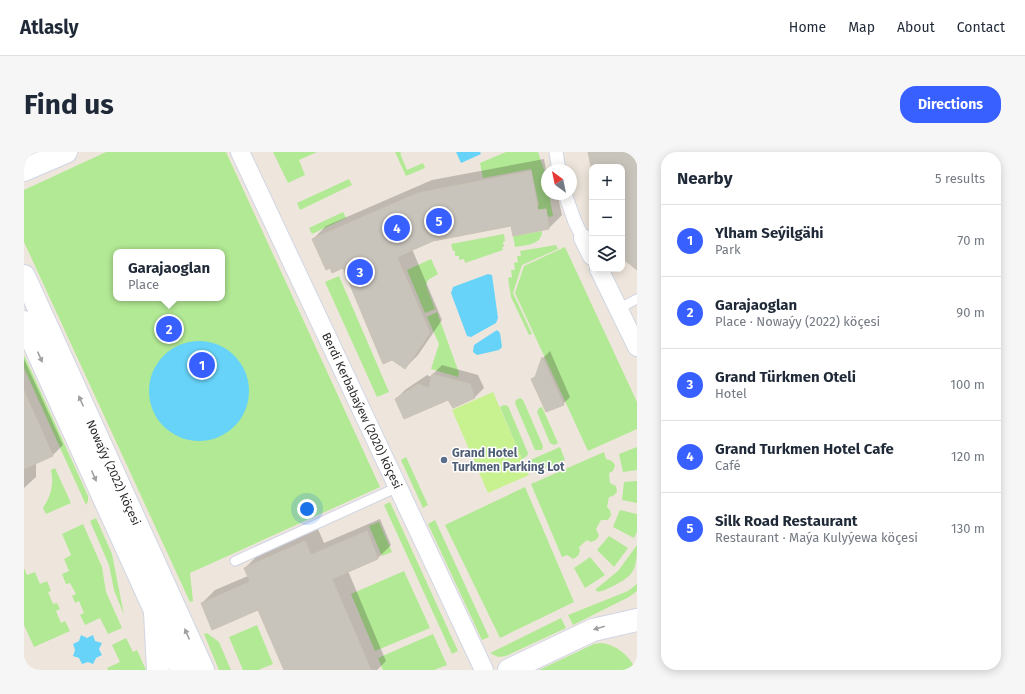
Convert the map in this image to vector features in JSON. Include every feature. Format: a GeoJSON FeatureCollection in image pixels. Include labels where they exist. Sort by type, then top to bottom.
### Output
{"type":"FeatureCollection","features":[{"type":"Feature","properties":{"kind":"main road"},"geometry":{"type":"LineString","coordinates":[[24,170],[66,152]]}},
{"type":"Feature","properties":{"kind":"main road","name":"Nowaýy (2022) köçesi"},"geometry":{"type":"LineString","coordinates":[[24,276],[203,670]]}},
{"type":"Feature","properties":{"kind":"main road","name":"Nowaýy (2022) köçesi"},"geometry":{"type":"LineString","coordinates":[[24,322],[182,670]]}},
{"type":"Feature","properties":{"kind":"main road"},"geometry":{"type":"LineString","coordinates":[[155,612],[158,670]]}},
{"type":"Feature","properties":{"kind":"main road"},"geometry":{"type":"LineString","coordinates":[[508,670],[592,630],[637,620]]}},
{"type":"Feature","properties":{"kind":"street","name":"Berdi Kerbabaýew (2020) köçesi"},"geometry":{"type":"LineString","coordinates":[[240,152],[484,670]]}},
{"type":"Feature","properties":{"kind":"street"},"geometry":{"type":"LineString","coordinates":[[556,152],[558,164]]}},
{"type":"Feature","properties":{"kind":"street"},"geometry":{"type":"LineString","coordinates":[[567,200],[575,222],[589,249]]}},
{"type":"Feature","properties":{"kind":"street"},"geometry":{"type":"LineString","coordinates":[[600,272],[637,347]]}},
{"type":"Feature","properties":{"kind":"lane"},"geometry":{"type":"LineString","coordinates":[[618,309],[637,299]]}},
{"type":"Feature","properties":{"kind":"lane"},"geometry":{"type":"LineString","coordinates":[[235,561],[398,487]]}},
{"type":"Feature","properties":{"kind":"green space"},"geometry":{"type":"Polygon","coordinates":[[[106,152],[226,152],[380,487],[190,573],[193,601],[190,602],[24,242],[24,190],[106,152]]]}},
{"type":"Feature","properties":{"kind":"green space"},"geometry":{"type":"Polygon","coordinates":[[[273,152],[317,152],[299,160],[305,175],[288,183],[273,152]]]}},
{"type":"Feature","properties":{"kind":"green space"},"geometry":{"type":"Polygon","coordinates":[[[395,152],[402,152],[400,153],[407,170],[423,163],[425,168],[406,176],[395,152]]]}},
{"type":"Feature","properties":{"kind":"green space"},"geometry":{"type":"Polygon","coordinates":[[[506,152],[538,152],[542,164],[541,200],[550,200],[553,216],[548,217],[546,209],[535,211],[534,207],[539,205],[531,169],[483,178],[480,163],[506,152]]]}},
{"type":"Feature","properties":{"kind":"green space"},"geometry":{"type":"Polygon","coordinates":[[[349,179],[352,185],[300,210],[297,203],[349,179]]]}},
{"type":"Feature","properties":{"kind":"green space"},"geometry":{"type":"Polygon","coordinates":[[[343,212],[346,218],[312,234],[309,228],[343,212]]]}},
{"type":"Feature","properties":{"kind":"green space"},"geometry":{"type":"Polygon","coordinates":[[[542,231],[539,239],[533,244],[515,247],[513,236],[542,231]]]}},
{"type":"Feature","properties":{"kind":"green space"},"geometry":{"type":"Polygon","coordinates":[[[504,234],[505,241],[503,242],[503,250],[465,263],[464,259],[459,260],[459,256],[455,256],[455,251],[453,251],[451,244],[504,234]]]}},
{"type":"Feature","properties":{"kind":"green space"},"geometry":{"type":"Polygon","coordinates":[[[556,245],[558,249],[522,265],[513,293],[532,334],[529,335],[511,297],[508,278],[512,277],[511,270],[515,270],[514,263],[518,262],[517,256],[521,256],[520,251],[556,245]]]}},
{"type":"Feature","properties":{"kind":"green space"},"geometry":{"type":"Polygon","coordinates":[[[565,247],[637,402],[637,429],[588,451],[515,293],[524,266],[565,247]]]}},
{"type":"Feature","properties":{"kind":"green space"},"geometry":{"type":"Polygon","coordinates":[[[431,259],[438,274],[428,280],[426,285],[435,309],[425,313],[407,270],[431,259]]]}},
{"type":"Feature","properties":{"kind":"green space"},"geometry":{"type":"Polygon","coordinates":[[[339,276],[389,392],[377,397],[325,282],[339,276]]]}},
{"type":"Feature","properties":{"kind":"green space"},"geometry":{"type":"Polygon","coordinates":[[[437,312],[459,373],[458,377],[431,369],[439,344],[427,317],[437,312]]]}},
{"type":"Feature","properties":{"kind":"green space"},"geometry":{"type":"Polygon","coordinates":[[[24,355],[88,496],[86,505],[24,368],[24,355]]]}},
{"type":"Feature","properties":{"kind":"green space"},"geometry":{"type":"Polygon","coordinates":[[[493,392],[529,475],[488,493],[452,410],[493,392]]]}},
{"type":"Feature","properties":{"kind":"green space"},"geometry":{"type":"Polygon","coordinates":[[[520,398],[523,400],[543,446],[542,450],[535,450],[515,403],[516,400],[520,398]]]}},
{"type":"Feature","properties":{"kind":"green space"},"geometry":{"type":"Polygon","coordinates":[[[504,405],[508,406],[528,453],[527,456],[522,459],[500,407],[504,405]]]}},
{"type":"Feature","properties":{"kind":"green space"},"geometry":{"type":"Polygon","coordinates":[[[542,407],[558,443],[554,445],[550,443],[537,412],[539,408],[542,407]]]}},
{"type":"Feature","properties":{"kind":"green space"},"geometry":{"type":"Polygon","coordinates":[[[560,447],[565,460],[534,473],[528,461],[560,447]]]}},
{"type":"Feature","properties":{"kind":"green space"},"geometry":{"type":"Polygon","coordinates":[[[637,447],[637,470],[623,472],[619,454],[637,447]]]}},
{"type":"Feature","properties":{"kind":"green space"},"geometry":{"type":"Polygon","coordinates":[[[604,452],[606,459],[612,461],[615,465],[613,471],[609,473],[610,483],[616,486],[617,492],[613,496],[609,497],[607,507],[610,510],[611,515],[608,520],[601,520],[596,529],[599,536],[596,540],[591,542],[587,540],[579,547],[580,551],[578,556],[573,559],[567,555],[562,557],[531,484],[604,452]]]}},
{"type":"Feature","properties":{"kind":"green space"},"geometry":{"type":"Polygon","coordinates":[[[406,457],[428,505],[423,508],[401,460],[406,457]]]}},
{"type":"Feature","properties":{"kind":"green space"},"geometry":{"type":"Polygon","coordinates":[[[55,468],[71,503],[46,514],[43,508],[51,490],[51,470],[55,468]]]}},
{"type":"Feature","properties":{"kind":"green space"},"geometry":{"type":"Polygon","coordinates":[[[637,481],[637,503],[622,500],[624,482],[637,481]]]}},
{"type":"Feature","properties":{"kind":"green space"},"geometry":{"type":"Polygon","coordinates":[[[525,487],[574,602],[500,638],[445,525],[525,487]]]}},
{"type":"Feature","properties":{"kind":"green space"},"geometry":{"type":"Polygon","coordinates":[[[390,502],[458,651],[452,654],[384,505],[390,502]]]}},
{"type":"Feature","properties":{"kind":"green space"},"geometry":{"type":"Polygon","coordinates":[[[620,510],[637,514],[637,532],[634,538],[613,527],[620,510]]]}},
{"type":"Feature","properties":{"kind":"green space"},"geometry":{"type":"Polygon","coordinates":[[[96,518],[112,554],[124,615],[114,590],[109,565],[90,521],[96,518]]]}},
{"type":"Feature","properties":{"kind":"green space"},"geometry":{"type":"Polygon","coordinates":[[[435,520],[489,637],[482,640],[428,524],[435,520]]]}},
{"type":"Feature","properties":{"kind":"green space"},"geometry":{"type":"Polygon","coordinates":[[[379,522],[392,552],[382,556],[369,526],[379,522]]]}},
{"type":"Feature","properties":{"kind":"green space"},"geometry":{"type":"Polygon","coordinates":[[[83,524],[102,567],[106,592],[122,628],[108,634],[100,618],[85,625],[80,615],[84,613],[79,601],[75,603],[72,596],[76,594],[70,583],[66,584],[62,574],[69,571],[64,559],[71,555],[62,534],[83,524]]]}},
{"type":"Feature","properties":{"kind":"green space"},"geometry":{"type":"Polygon","coordinates":[[[609,536],[628,548],[614,567],[597,550],[609,536]]]}},
{"type":"Feature","properties":{"kind":"green space"},"geometry":{"type":"Polygon","coordinates":[[[637,545],[636,561],[633,571],[619,583],[600,592],[596,591],[596,589],[618,571],[637,545]]]}},
{"type":"Feature","properties":{"kind":"green space"},"geometry":{"type":"Polygon","coordinates":[[[590,557],[605,575],[585,588],[574,568],[590,557]]]}},
{"type":"Feature","properties":{"kind":"green space"},"geometry":{"type":"Polygon","coordinates":[[[24,568],[27,575],[35,572],[40,584],[47,581],[51,591],[48,592],[53,604],[57,603],[60,609],[56,611],[61,623],[65,621],[70,631],[34,647],[24,625],[24,568]]]}},
{"type":"Feature","properties":{"kind":"green space"},"geometry":{"type":"Polygon","coordinates":[[[404,571],[430,628],[375,651],[351,594],[404,571]]]}},
{"type":"Feature","properties":{"kind":"green space"},"geometry":{"type":"Polygon","coordinates":[[[637,584],[637,591],[629,597],[573,625],[568,615],[628,591],[637,584]]]}},
{"type":"Feature","properties":{"kind":"green space"},"geometry":{"type":"Polygon","coordinates":[[[561,618],[566,628],[506,656],[498,657],[490,653],[561,618]]]}},
{"type":"Feature","properties":{"kind":"green space"},"geometry":{"type":"Polygon","coordinates":[[[257,625],[273,664],[258,670],[243,670],[229,637],[257,625]]]}},
{"type":"Feature","properties":{"kind":"green space"},"geometry":{"type":"Polygon","coordinates":[[[207,633],[219,642],[231,670],[219,670],[204,634],[207,633]]]}},
{"type":"Feature","properties":{"kind":"green space"},"geometry":{"type":"Polygon","coordinates":[[[433,634],[447,665],[434,670],[383,670],[378,658],[433,634]]]}},
{"type":"Feature","properties":{"kind":"green space"},"geometry":{"type":"Polygon","coordinates":[[[126,638],[133,652],[137,650],[146,670],[108,670],[107,668],[120,662],[112,645],[126,638]]]}},
{"type":"Feature","properties":{"kind":"green space"},"geometry":{"type":"Polygon","coordinates":[[[601,643],[617,648],[626,655],[636,670],[539,670],[594,644],[601,643]]]}},
{"type":"Feature","properties":{"kind":"water"},"geometry":{"type":"Polygon","coordinates":[[[456,152],[480,152],[481,154],[461,163],[456,152]]]}},
{"type":"Feature","properties":{"kind":"water"},"geometry":{"type":"Polygon","coordinates":[[[488,274],[492,275],[498,318],[496,323],[471,337],[467,336],[451,293],[453,287],[488,274]]]}},
{"type":"Feature","properties":{"kind":"water"},"geometry":{"type":"Polygon","coordinates":[[[497,330],[500,333],[502,347],[499,350],[477,355],[473,352],[474,345],[497,330]]]}},
{"type":"Feature","properties":{"kind":"water"},"geometry":{"type":"Polygon","coordinates":[[[199,341],[218,345],[234,356],[245,372],[249,391],[245,410],[234,426],[218,437],[199,441],[180,437],[164,426],[153,410],[149,391],[153,372],[164,356],[180,345],[199,341]]]}},
{"type":"Feature","properties":{"kind":"water"},"geometry":{"type":"Polygon","coordinates":[[[81,635],[87,638],[93,635],[95,641],[102,643],[99,649],[102,655],[96,658],[93,664],[88,662],[82,664],[79,658],[73,656],[75,650],[73,644],[79,641],[81,635]]]}},
{"type":"Feature","properties":{"kind":"building"},"geometry":{"type":"Polygon","coordinates":[[[588,152],[637,152],[637,270],[625,260],[625,164],[590,164],[588,152]]]}},
{"type":"Feature","properties":{"kind":"building"},"geometry":{"type":"Polygon","coordinates":[[[531,171],[538,210],[546,209],[549,229],[513,236],[511,226],[433,241],[397,257],[430,333],[405,369],[392,360],[383,364],[343,268],[332,273],[330,268],[326,270],[312,239],[418,193],[531,171]]]}},
{"type":"Feature","properties":{"kind":"building"},"geometry":{"type":"Polygon","coordinates":[[[542,357],[564,405],[546,412],[531,379],[535,377],[542,357]]]}},
{"type":"Feature","properties":{"kind":"building"},"geometry":{"type":"Polygon","coordinates":[[[432,374],[470,384],[475,398],[453,408],[448,400],[404,419],[395,399],[418,384],[429,388],[432,374]]]}},
{"type":"Feature","properties":{"kind":"building"},"geometry":{"type":"Polygon","coordinates":[[[24,391],[53,456],[24,469],[24,391]]]}},
{"type":"Feature","properties":{"kind":"building"},"geometry":{"type":"Polygon","coordinates":[[[367,531],[378,559],[332,579],[371,670],[284,670],[258,610],[212,630],[201,603],[250,582],[244,568],[305,541],[311,555],[367,531]]]}},
{"type":"Feature","properties":{"kind":"place","name":"Silk Road Restaurant"},"geometry":{"type":"Point","coordinates":[439,221]}},
{"type":"Feature","properties":{"kind":"place","name":"Grand Turkmen Hotel Cafe"},"geometry":{"type":"Point","coordinates":[397,228]}},
{"type":"Feature","properties":{"kind":"place","name":"Grand Türkmen Oteli"},"geometry":{"type":"Point","coordinates":[360,272]}},
{"type":"Feature","properties":{"kind":"place","name":"Garajaoglan"},"geometry":{"type":"Point","coordinates":[169,329]}},
{"type":"Feature","properties":{"kind":"place","name":"Ylham Seýilgähi"},"geometry":{"type":"Point","coordinates":[202,365]}},
{"type":"Feature","properties":{"kind":"place","name":"Grand Hotel Turkmen Parking Lot"},"geometry":{"type":"Point","coordinates":[444,460]}}]}
